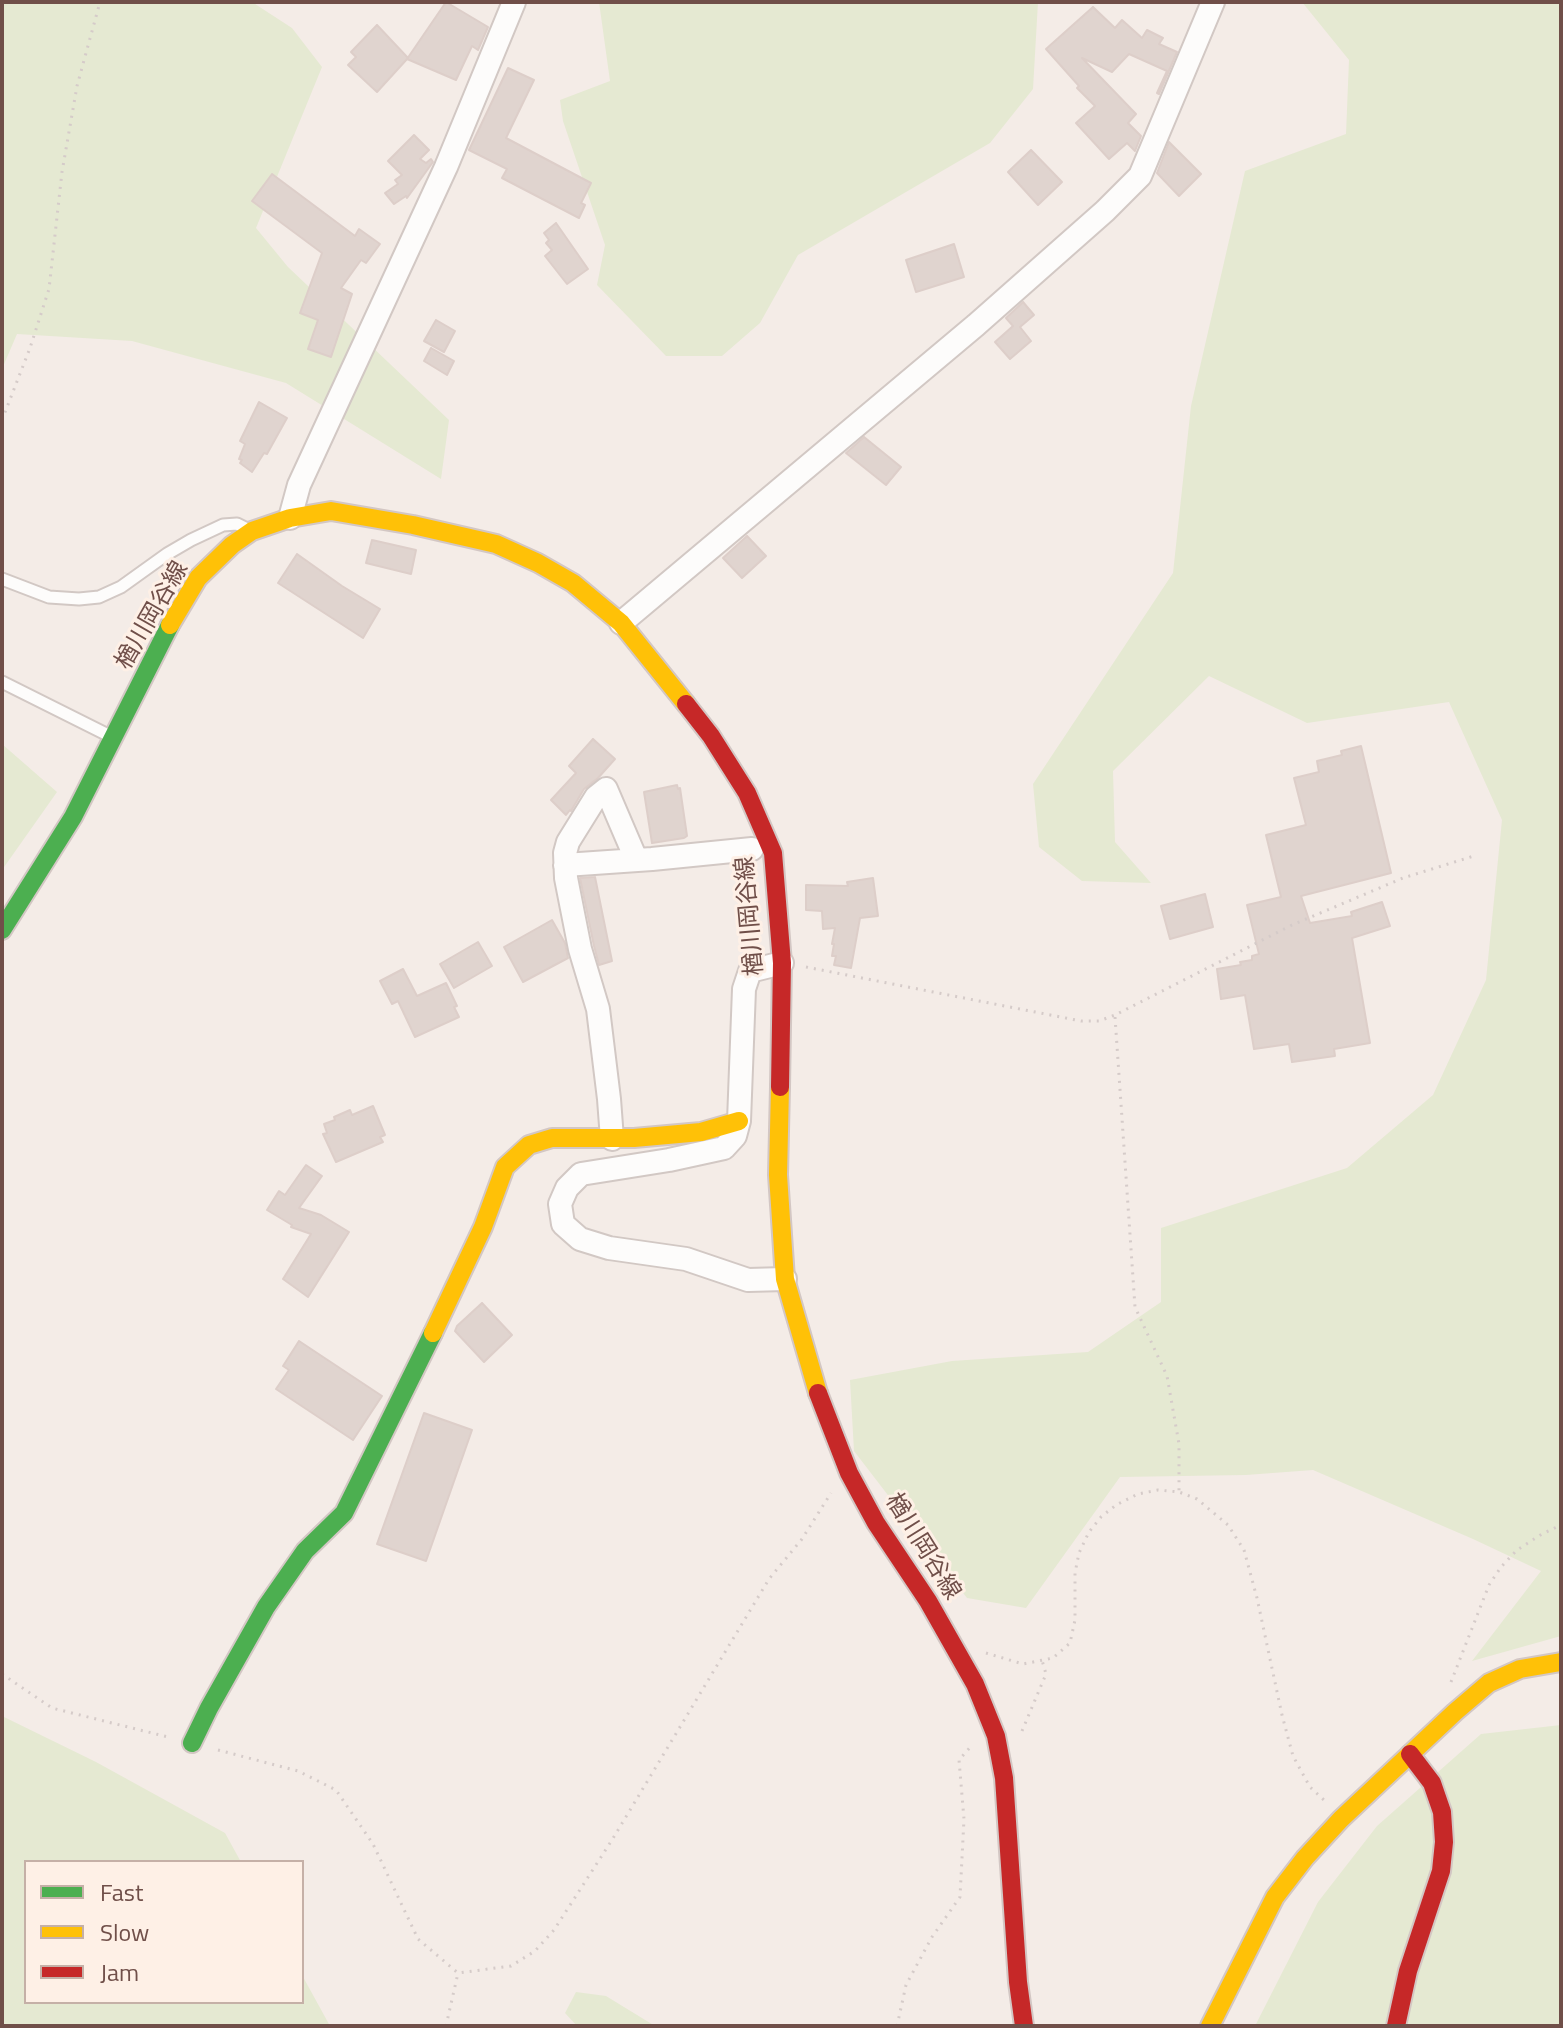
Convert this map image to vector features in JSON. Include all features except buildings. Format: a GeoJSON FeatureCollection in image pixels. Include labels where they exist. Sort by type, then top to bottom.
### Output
{"type":"FeatureCollection","features":[{"type":"Feature","properties":{"kind":"main road","name":"楢川岡谷線"},"geometry":{"type":"LineString","coordinates":[[2,930],[73,817],[171,623],[198,578],[232,545],[252,531],[290,518],[331,511],[496,544],[573,583],[621,623],[711,736],[747,793],[773,853],[782,963],[778,1175],[785,1279],[812,1375],[849,1473],[876,1523],[928,1601],[975,1684],[996,1736],[1004,1778],[1018,1982],[1024,2026]]}},
{"type":"Feature","properties":{"kind":"main road"},"geometry":{"type":"LineString","coordinates":[[192,1743],[266,1607],[305,1551],[344,1513],[483,1227],[505,1167],[529,1145],[552,1138],[612,1139],[701,1132],[739,1121]]}},
{"type":"Feature","properties":{"kind":"main road"},"geometry":{"type":"LineString","coordinates":[[1210,2026],[1275,1897],[1341,1819],[1489,1683],[1520,1669],[1561,1662]]}},
{"type":"Feature","properties":{"kind":"main road"},"geometry":{"type":"LineString","coordinates":[[1396,2026],[1408,1971],[1441,1871],[1444,1842],[1442,1812],[1432,1783],[1410,1754]]}},
{"type":"Feature","properties":{"kind":"street"},"geometry":{"type":"LineString","coordinates":[[290,518],[299,485],[446,167],[514,2]]}},
{"type":"Feature","properties":{"kind":"street"},"geometry":{"type":"LineString","coordinates":[[621,623],[976,325],[1140,176],[1213,2]]}},
{"type":"Feature","properties":{"kind":"street"},"geometry":{"type":"LineString","coordinates":[[612,1139],[598,1009],[580,949],[565,865],[568,842],[596,797],[606,789],[636,859]]}},
{"type":"Feature","properties":{"kind":"street"},"geometry":{"type":"LineString","coordinates":[[565,865],[752,849]]}},
{"type":"Feature","properties":{"kind":"street"},"geometry":{"type":"LineString","coordinates":[[782,963],[750,971],[744,989],[739,1121],[735,1136],[724,1148],[581,1174],[567,1188],[560,1204],[563,1224],[580,1239],[609,1248],[686,1259],[748,1280],[785,1279]]}},
{"type":"Feature","properties":{"kind":"lane"},"geometry":{"type":"LineString","coordinates":[[2,579],[49,597],[99,597],[121,587],[191,540],[223,525],[237,524],[252,531]]}},
{"type":"Feature","properties":{"kind":"lane"},"geometry":{"type":"LineString","coordinates":[[2,682],[114,738]]}},
{"type":"Feature","properties":{"kind":"path"},"geometry":{"type":"LineString","coordinates":[[2,420],[49,289],[64,157],[77,86],[100,2]]}},
{"type":"Feature","properties":{"kind":"path"},"geometry":{"type":"LineString","coordinates":[[782,963],[1081,1021],[1099,1021],[1292,925],[1403,878],[1477,855]]}},
{"type":"Feature","properties":{"kind":"path"},"geometry":{"type":"LineString","coordinates":[[1115,1015],[1135,1307],[1167,1376],[1179,1444],[1179,1492]]}},
{"type":"Feature","properties":{"kind":"path"},"geometry":{"type":"LineString","coordinates":[[2,1674],[52,1708],[298,1771],[336,1790],[373,1844],[418,1939],[458,1973],[511,1966],[535,1951],[554,1930],[612,1840],[769,1579],[802,1539],[839,1481],[849,1473]]}},
{"type":"Feature","properties":{"kind":"path"},"geometry":{"type":"LineString","coordinates":[[984,1652],[1023,1664],[1053,1658],[1070,1643],[1075,1620],[1075,1573],[1079,1553],[1095,1524],[1116,1505],[1138,1494],[1158,1490],[1179,1492],[1197,1499],[1228,1525],[1244,1550],[1293,1756],[1310,1787],[1341,1819]]}},
{"type":"Feature","properties":{"kind":"path"},"geometry":{"type":"LineString","coordinates":[[1455,1712],[1448,1688],[1489,1585],[1517,1550],[1561,1525]]}},
{"type":"Feature","properties":{"kind":"path"},"geometry":{"type":"LineString","coordinates":[[1000,1755],[1022,1730],[1046,1674],[1042,1660]]}},
{"type":"Feature","properties":{"kind":"path"},"geometry":{"type":"LineString","coordinates":[[897,2026],[906,1985],[932,1937],[960,1897],[964,1819],[959,1760],[971,1745],[996,1736]]}},
{"type":"Feature","properties":{"kind":"path"},"geometry":{"type":"LineString","coordinates":[[446,2026],[458,1973]]}},
{"type":"Feature","properties":{"kind":"green space"},"geometry":{"type":"Polygon","coordinates":[[[2,2],[252,2],[292,28],[322,67],[256,228],[288,267],[449,420],[441,479],[286,383],[132,341],[17,334],[2,369],[2,2]]]}},
{"type":"Feature","properties":{"kind":"green space"},"geometry":{"type":"Polygon","coordinates":[[[599,2],[1038,2],[1033,89],[990,143],[798,255],[760,323],[722,356],[666,356],[597,285],[605,245],[563,121],[560,100],[610,81],[599,2]]]}},
{"type":"Feature","properties":{"kind":"green space"},"geometry":{"type":"Polygon","coordinates":[[[1302,2],[1561,2],[1561,1636],[1472,1661],[1541,1571],[1313,1470],[1246,1475],[1120,1477],[1026,1608],[967,1598],[854,1451],[850,1380],[952,1361],[1088,1352],[1161,1302],[1161,1228],[1347,1168],[1433,1095],[1486,980],[1502,820],[1449,702],[1307,723],[1209,676],[1113,771],[1115,842],[1151,883],[1082,881],[1039,847],[1033,784],[1173,573],[1191,406],[1245,171],[1346,134],[1349,60],[1302,2]]]}},
{"type":"Feature","properties":{"kind":"green space"},"geometry":{"type":"Polygon","coordinates":[[[2,744],[57,792],[2,870],[2,744]]]}},
{"type":"Feature","properties":{"kind":"green space"},"geometry":{"type":"Polygon","coordinates":[[[2,1716],[96,1762],[225,1833],[240,1860],[24,1860],[24,2004],[304,2004],[304,1979],[330,2026],[2,2026],[2,1716]]]}},
{"type":"Feature","properties":{"kind":"green space"},"geometry":{"type":"Polygon","coordinates":[[[1561,1725],[1561,2026],[1255,2026],[1318,1902],[1377,1826],[1481,1734],[1561,1725]]]}},
{"type":"Feature","properties":{"kind":"green space"},"geometry":{"type":"Polygon","coordinates":[[[576,1992],[606,1996],[655,2026],[577,2026],[565,2013],[576,1992]]]}},
{"type":"Feature","properties":{"kind":"traffic: fast"},"geometry":{"type":"LineString","coordinates":[[2,930],[73,817],[170,625]]}},
{"type":"Feature","properties":{"kind":"traffic: fast"},"geometry":{"type":"LineString","coordinates":[[192,1743],[266,1607],[305,1551],[344,1513],[433,1333]]}},
{"type":"Feature","properties":{"kind":"traffic: slow"},"geometry":{"type":"LineString","coordinates":[[170,625],[198,578],[232,545],[252,531],[290,518],[331,511],[496,544],[538,563],[573,583],[621,623],[686,704]]}},
{"type":"Feature","properties":{"kind":"traffic: slow"},"geometry":{"type":"LineString","coordinates":[[780,1087],[778,1175],[785,1279],[818,1393]]}},
{"type":"Feature","properties":{"kind":"traffic: slow"},"geometry":{"type":"LineString","coordinates":[[433,1333],[483,1227],[505,1167],[529,1145],[552,1138],[634,1138],[701,1132],[739,1121]]}},
{"type":"Feature","properties":{"kind":"traffic: slow"},"geometry":{"type":"LineString","coordinates":[[1210,2026],[1275,1897],[1341,1819],[1489,1683],[1520,1669],[1561,1662]]}},
{"type":"Feature","properties":{"kind":"traffic: jam"},"geometry":{"type":"LineString","coordinates":[[686,704],[711,736],[747,793],[773,853],[782,963],[780,1087]]}},
{"type":"Feature","properties":{"kind":"traffic: jam"},"geometry":{"type":"LineString","coordinates":[[818,1393],[849,1473],[876,1523],[928,1601],[975,1684],[996,1736],[1004,1778],[1018,1982],[1024,2026]]}},
{"type":"Feature","properties":{"kind":"traffic: jam"},"geometry":{"type":"LineString","coordinates":[[1396,2026],[1408,1971],[1441,1871],[1444,1842],[1442,1812],[1432,1783],[1410,1754]]}}]}
